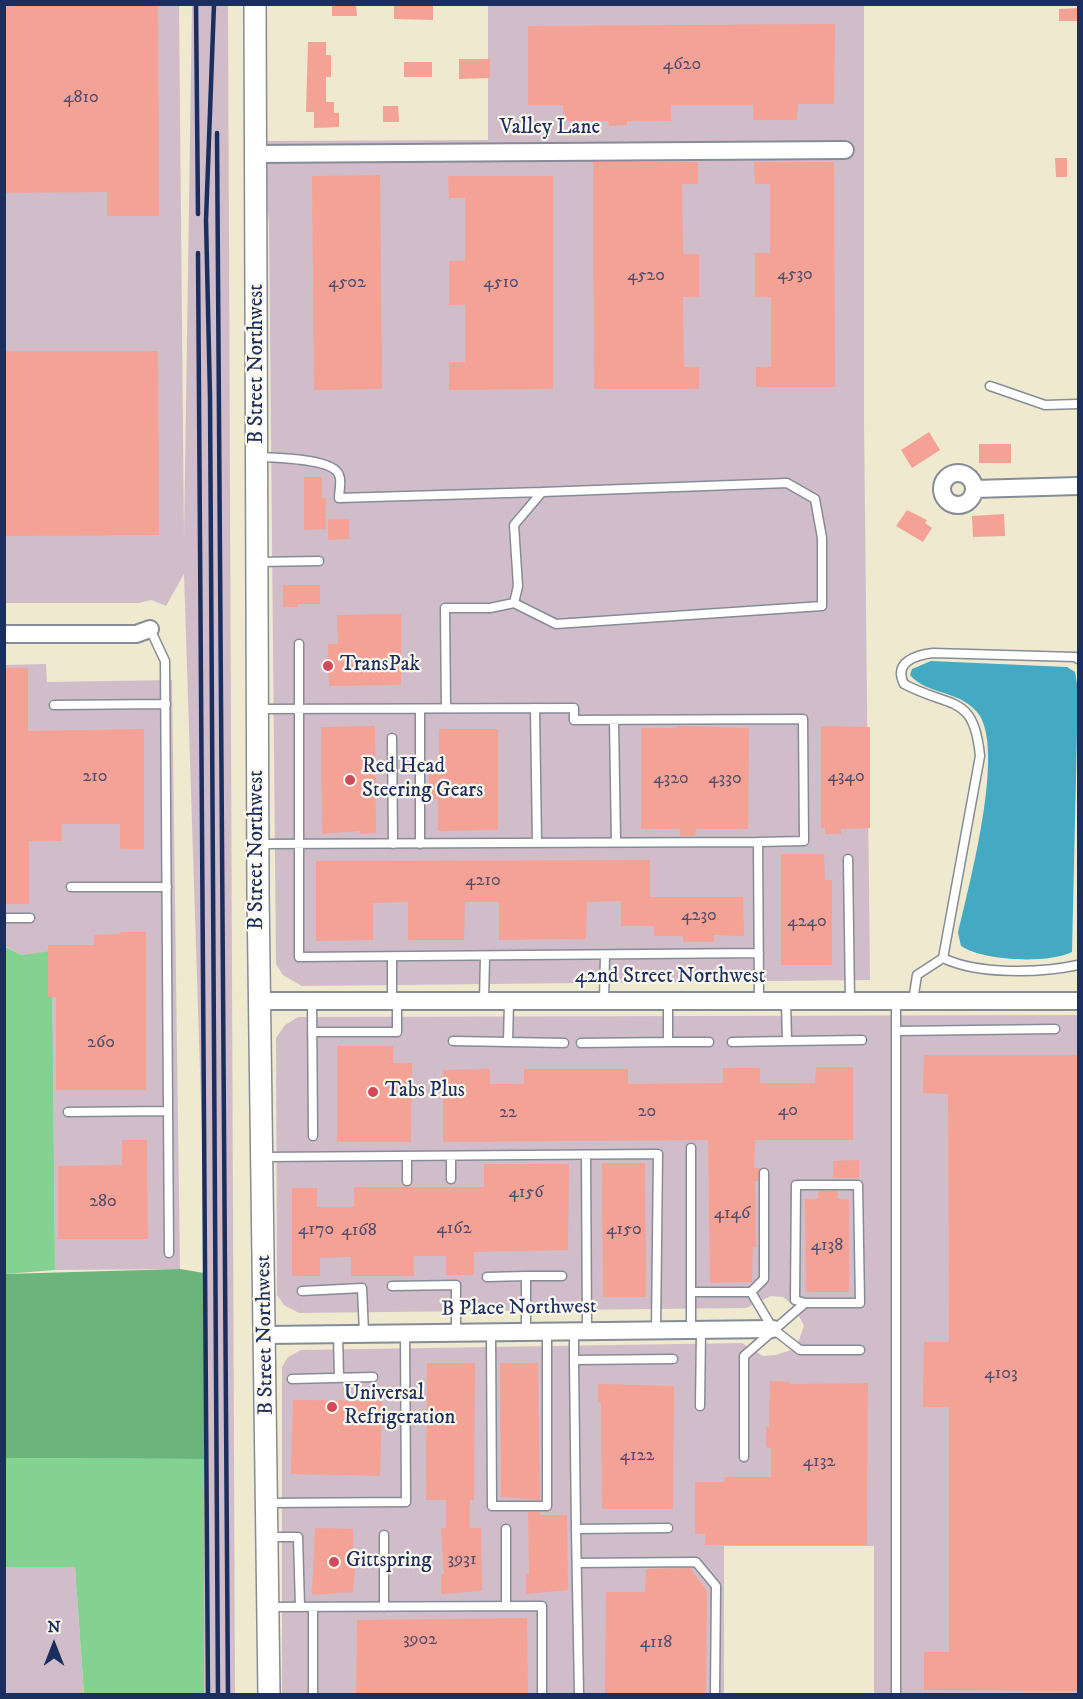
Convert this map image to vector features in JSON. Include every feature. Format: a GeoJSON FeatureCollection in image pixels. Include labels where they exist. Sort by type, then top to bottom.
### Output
{"type":"FeatureCollection","features":[{"type":"Feature","properties":{"kind":"street","name":"B Street Northwest"},"geometry":{"type":"LineString","coordinates":[[255,4],[258,844],[269,1695]]}},
{"type":"Feature","properties":{"kind":"street","name":"Valley Lane"},"geometry":{"type":"LineString","coordinates":[[255,154],[845,150]]}},
{"type":"Feature","properties":{"kind":"street"},"geometry":{"type":"LineString","coordinates":[[974,489],[1078,486]]}},
{"type":"Feature","properties":{"kind":"street"},"geometry":{"type":"LineString","coordinates":[[4,634],[136,634],[150,629]]}},
{"type":"Feature","properties":{"kind":"street","name":"42nd Street Northwest"},"geometry":{"type":"LineString","coordinates":[[261,1001],[1078,1001]]}},
{"type":"Feature","properties":{"kind":"street","name":"B Place Northwest"},"geometry":{"type":"LineString","coordinates":[[266,1335],[773,1329]]}},
{"type":"Feature","properties":{"kind":"lane"},"geometry":{"type":"LineString","coordinates":[[990,386],[1045,405],[1078,404]]}},
{"type":"Feature","properties":{"kind":"lane"},"geometry":{"type":"LineString","coordinates":[[258,457],[313,461],[336,469],[340,476],[339,498],[787,483],[815,500],[822,538],[822,606],[556,624],[513,603],[490,608],[445,608],[446,708]]}},
{"type":"Feature","properties":{"kind":"lane"},"geometry":{"type":"LineString","coordinates":[[513,603],[518,586],[514,525],[542,492]]}},
{"type":"Feature","properties":{"kind":"lane"},"geometry":{"type":"LineString","coordinates":[[258,562],[320,561]]}},
{"type":"Feature","properties":{"kind":"lane"},"geometry":{"type":"LineString","coordinates":[[150,629],[165,661],[169,1253]]}},
{"type":"Feature","properties":{"kind":"lane"},"geometry":{"type":"LineString","coordinates":[[299,644],[299,957],[759,953]]}},
{"type":"Feature","properties":{"kind":"lane"},"geometry":{"type":"LineString","coordinates":[[896,1695],[896,1031],[904,1001],[917,975],[944,958],[980,756],[978,735],[970,714],[959,706],[904,684],[900,676],[902,667],[908,659],[918,654],[1075,657],[1078,659]]}},
{"type":"Feature","properties":{"kind":"lane"},"geometry":{"type":"LineString","coordinates":[[54,705],[165,704]]}},
{"type":"Feature","properties":{"kind":"lane"},"geometry":{"type":"LineString","coordinates":[[535,708],[537,843]]}},
{"type":"Feature","properties":{"kind":"lane"},"geometry":{"type":"LineString","coordinates":[[258,709],[574,708],[574,720],[803,719],[804,842],[258,844]]}},
{"type":"Feature","properties":{"kind":"lane"},"geometry":{"type":"LineString","coordinates":[[420,709],[420,844]]}},
{"type":"Feature","properties":{"kind":"lane"},"geometry":{"type":"LineString","coordinates":[[614,720],[616,842]]}},
{"type":"Feature","properties":{"kind":"lane"},"geometry":{"type":"LineString","coordinates":[[392,738],[393,844]]}},
{"type":"Feature","properties":{"kind":"lane"},"geometry":{"type":"LineString","coordinates":[[758,842],[759,1001]]}},
{"type":"Feature","properties":{"kind":"lane"},"geometry":{"type":"LineString","coordinates":[[848,860],[850,1001]]}},
{"type":"Feature","properties":{"kind":"lane"},"geometry":{"type":"LineString","coordinates":[[71,887],[167,887]]}},
{"type":"Feature","properties":{"kind":"lane"},"geometry":{"type":"LineString","coordinates":[[4,918],[30,918]]}},
{"type":"Feature","properties":{"kind":"lane"},"geometry":{"type":"LineString","coordinates":[[604,1001],[605,955]]}},
{"type":"Feature","properties":{"kind":"lane"},"geometry":{"type":"LineString","coordinates":[[312,1032],[397,1032],[392,957]]}},
{"type":"Feature","properties":{"kind":"lane"},"geometry":{"type":"LineString","coordinates":[[484,1001],[485,957]]}},
{"type":"Feature","properties":{"kind":"lane"},"geometry":{"type":"LineString","coordinates":[[944,958],[956,964],[985,969],[1062,968],[1078,965]]}},
{"type":"Feature","properties":{"kind":"lane"},"geometry":{"type":"LineString","coordinates":[[312,1001],[313,1136]]}},
{"type":"Feature","properties":{"kind":"lane"},"geometry":{"type":"LineString","coordinates":[[508,1042],[509,1001]]}},
{"type":"Feature","properties":{"kind":"lane"},"geometry":{"type":"LineString","coordinates":[[668,1001],[668,1042]]}},
{"type":"Feature","properties":{"kind":"lane"},"geometry":{"type":"LineString","coordinates":[[786,1001],[787,1041]]}},
{"type":"Feature","properties":{"kind":"lane"},"geometry":{"type":"LineString","coordinates":[[896,1031],[1055,1029]]}},
{"type":"Feature","properties":{"kind":"lane"},"geometry":{"type":"LineString","coordinates":[[732,1042],[862,1040]]}},
{"type":"Feature","properties":{"kind":"lane"},"geometry":{"type":"LineString","coordinates":[[453,1041],[564,1043]]}},
{"type":"Feature","properties":{"kind":"lane"},"geometry":{"type":"LineString","coordinates":[[581,1043],[709,1042]]}},
{"type":"Feature","properties":{"kind":"lane"},"geometry":{"type":"LineString","coordinates":[[68,1112],[168,1111]]}},
{"type":"Feature","properties":{"kind":"lane"},"geometry":{"type":"LineString","coordinates":[[691,1148],[691,1292],[696,1330],[700,1406]]}},
{"type":"Feature","properties":{"kind":"lane"},"geometry":{"type":"LineString","coordinates":[[263,1157],[658,1154],[656,1330]]}},
{"type":"Feature","properties":{"kind":"lane"},"geometry":{"type":"LineString","coordinates":[[579,1695],[574,1360],[581,1331],[586,1155]]}},
{"type":"Feature","properties":{"kind":"lane"},"geometry":{"type":"LineString","coordinates":[[407,1156],[407,1181]]}},
{"type":"Feature","properties":{"kind":"lane"},"geometry":{"type":"LineString","coordinates":[[451,1179],[452,1156]]}},
{"type":"Feature","properties":{"kind":"lane"},"geometry":{"type":"LineString","coordinates":[[691,1292],[752,1292],[764,1279],[764,1173]]}},
{"type":"Feature","properties":{"kind":"lane"},"geometry":{"type":"LineString","coordinates":[[744,1457],[744,1356],[805,1303],[860,1303],[858,1185],[796,1185],[795,1300],[805,1303]]}},
{"type":"Feature","properties":{"kind":"lane"},"geometry":{"type":"LineString","coordinates":[[526,1276],[526,1332]]}},
{"type":"Feature","properties":{"kind":"lane"},"geometry":{"type":"LineString","coordinates":[[487,1277],[562,1276]]}},
{"type":"Feature","properties":{"kind":"lane"},"geometry":{"type":"LineString","coordinates":[[392,1286],[456,1286],[456,1332]]}},
{"type":"Feature","properties":{"kind":"lane"},"geometry":{"type":"LineString","coordinates":[[302,1291],[362,1288],[364,1334]]}},
{"type":"Feature","properties":{"kind":"lane"},"geometry":{"type":"LineString","coordinates":[[752,1292],[773,1329],[800,1350],[860,1350]]}},
{"type":"Feature","properties":{"kind":"lane"},"geometry":{"type":"LineString","coordinates":[[491,1332],[492,1506],[547,1506],[547,1331]]}},
{"type":"Feature","properties":{"kind":"lane"},"geometry":{"type":"LineString","coordinates":[[268,1503],[406,1502],[405,1333]]}},
{"type":"Feature","properties":{"kind":"lane"},"geometry":{"type":"LineString","coordinates":[[338,1334],[339,1378]]}},
{"type":"Feature","properties":{"kind":"lane"},"geometry":{"type":"LineString","coordinates":[[574,1360],[673,1359]]}},
{"type":"Feature","properties":{"kind":"lane"},"geometry":{"type":"LineString","coordinates":[[292,1379],[373,1377]]}},
{"type":"Feature","properties":{"kind":"lane"},"geometry":{"type":"LineString","coordinates":[[506,1528],[506,1606]]}},
{"type":"Feature","properties":{"kind":"lane"},"geometry":{"type":"LineString","coordinates":[[576,1529],[668,1528]]}},
{"type":"Feature","properties":{"kind":"lane"},"geometry":{"type":"LineString","coordinates":[[384,1535],[384,1606]]}},
{"type":"Feature","properties":{"kind":"lane"},"geometry":{"type":"LineString","coordinates":[[268,1537],[298,1537],[300,1607]]}},
{"type":"Feature","properties":{"kind":"lane"},"geometry":{"type":"LineString","coordinates":[[577,1563],[696,1562],[716,1586],[715,1695]]}},
{"type":"Feature","properties":{"kind":"lane"},"geometry":{"type":"LineString","coordinates":[[268,1607],[542,1606],[542,1695]]}},
{"type":"Feature","properties":{"kind":"lane"},"geometry":{"type":"LineString","coordinates":[[313,1607],[313,1695]]}},
{"type":"Feature","properties":{"kind":"shaded area"},"geometry":{"type":"Polygon","coordinates":[[[5,5],[179,5],[184,537],[192,5],[228,5],[235,1694],[204,1694],[204,1195],[184,574],[166,606],[151,600],[139,603],[5,603],[5,5]]]}},
{"type":"Feature","properties":{"kind":"shaded area"},"geometry":{"type":"Polygon","coordinates":[[[488,5],[864,5],[864,421],[870,980],[302,986],[283,975],[276,964],[269,223],[260,141],[488,140],[488,5]]]}},
{"type":"Feature","properties":{"kind":"shaded area"},"geometry":{"type":"Polygon","coordinates":[[[46,664],[47,682],[172,680],[180,1269],[55,1270],[52,952],[21,955],[5,946],[4,665],[46,664]]]}},
{"type":"Feature","properties":{"kind":"shaded area"},"geometry":{"type":"Polygon","coordinates":[[[1078,1015],[1078,1694],[874,1694],[874,1546],[724,1546],[724,1694],[282,1694],[282,1367],[288,1357],[301,1350],[742,1343],[763,1356],[791,1350],[799,1340],[804,1326],[794,1306],[783,1297],[771,1296],[746,1308],[299,1313],[284,1305],[277,1295],[276,1038],[285,1025],[298,1017],[1078,1015]]]}},
{"type":"Feature","properties":{"kind":"shaded area"},"geometry":{"type":"Polygon","coordinates":[[[4,1567],[75,1567],[84,1694],[5,1694],[4,1567]]]}},
{"type":"Feature","properties":{"kind":"green space"},"geometry":{"type":"Polygon","coordinates":[[[4,946],[21,955],[52,951],[55,1270],[5,1274],[4,946]]]}},
{"type":"Feature","properties":{"kind":"green space"},"geometry":{"type":"Polygon","coordinates":[[[180,1269],[204,1273],[204,1459],[5,1458],[5,1274],[180,1269]]]}},
{"type":"Feature","properties":{"kind":"green space"},"geometry":{"type":"Polygon","coordinates":[[[5,1458],[204,1459],[204,1694],[84,1694],[75,1567],[5,1567],[5,1458]]]}},
{"type":"Feature","properties":{"kind":"water"},"geometry":{"type":"Polygon","coordinates":[[[931,661],[1067,667],[1075,672],[1078,689],[1072,952],[1048,958],[1016,959],[984,955],[961,946],[958,933],[982,819],[987,785],[988,755],[985,729],[977,712],[961,700],[925,686],[910,675],[912,669],[931,661]]]}},
{"type":"Feature","properties":{"kind":"building"},"geometry":{"type":"Polygon","coordinates":[[[4,4],[158,4],[159,216],[107,216],[107,192],[4,193],[4,4]]]}},
{"type":"Feature","properties":{"kind":"building"},"geometry":{"type":"Polygon","coordinates":[[[332,4],[356,4],[357,16],[332,16],[332,4]]]}},
{"type":"Feature","properties":{"kind":"building"},"geometry":{"type":"Polygon","coordinates":[[[394,4],[433,4],[433,20],[394,19],[394,4]]]}},
{"type":"Feature","properties":{"kind":"building"},"geometry":{"type":"Polygon","coordinates":[[[1078,8],[1078,21],[1059,21],[1059,9],[1078,8]]]}},
{"type":"Feature","properties":{"kind":"building"},"geometry":{"type":"Polygon","coordinates":[[[835,24],[834,104],[798,104],[797,120],[753,120],[753,105],[671,105],[671,121],[627,121],[627,125],[609,126],[608,121],[563,121],[563,105],[528,105],[528,26],[835,24]]]}},
{"type":"Feature","properties":{"kind":"building"},"geometry":{"type":"Polygon","coordinates":[[[308,42],[326,42],[326,55],[331,55],[331,77],[326,77],[326,102],[334,102],[334,113],[339,113],[339,127],[314,128],[314,112],[306,112],[308,42]]]}},
{"type":"Feature","properties":{"kind":"building"},"geometry":{"type":"Polygon","coordinates":[[[459,59],[490,59],[490,78],[459,79],[459,59]]]}},
{"type":"Feature","properties":{"kind":"building"},"geometry":{"type":"Polygon","coordinates":[[[404,62],[432,62],[432,77],[404,77],[404,62]]]}},
{"type":"Feature","properties":{"kind":"building"},"geometry":{"type":"Polygon","coordinates":[[[383,106],[398,106],[399,122],[383,122],[383,106]]]}},
{"type":"Feature","properties":{"kind":"building"},"geometry":{"type":"Polygon","coordinates":[[[1055,158],[1067,158],[1067,177],[1056,177],[1055,158]]]}},
{"type":"Feature","properties":{"kind":"building"},"geometry":{"type":"Polygon","coordinates":[[[593,162],[698,162],[698,184],[682,184],[683,254],[699,254],[699,297],[683,297],[684,367],[699,367],[699,389],[594,389],[593,162]]]}},
{"type":"Feature","properties":{"kind":"building"},"geometry":{"type":"Polygon","coordinates":[[[754,162],[834,162],[835,387],[756,387],[756,367],[771,367],[771,297],[755,297],[755,253],[770,253],[770,184],[755,184],[754,162]]]}},
{"type":"Feature","properties":{"kind":"building"},"geometry":{"type":"Polygon","coordinates":[[[380,175],[382,389],[314,390],[312,176],[380,175]]]}},
{"type":"Feature","properties":{"kind":"building"},"geometry":{"type":"Polygon","coordinates":[[[448,176],[553,176],[553,389],[449,390],[449,362],[465,362],[465,305],[449,305],[449,261],[465,261],[465,198],[449,198],[448,176]]]}},
{"type":"Feature","properties":{"kind":"building"},"geometry":{"type":"Polygon","coordinates":[[[4,351],[158,351],[159,535],[4,536],[4,351]]]}},
{"type":"Feature","properties":{"kind":"building"},"geometry":{"type":"Polygon","coordinates":[[[929,432],[940,450],[912,468],[901,450],[929,432]]]}},
{"type":"Feature","properties":{"kind":"building"},"geometry":{"type":"Polygon","coordinates":[[[979,444],[1011,444],[1011,463],[979,463],[979,444]]]}},
{"type":"Feature","properties":{"kind":"building"},"geometry":{"type":"Polygon","coordinates":[[[304,477],[322,477],[322,498],[326,498],[326,529],[304,530],[304,477]]]}},
{"type":"Feature","properties":{"kind":"building"},"geometry":{"type":"Polygon","coordinates":[[[907,510],[927,520],[925,523],[932,528],[923,542],[896,526],[907,510]]]}},
{"type":"Feature","properties":{"kind":"building"},"geometry":{"type":"Polygon","coordinates":[[[1004,514],[1005,536],[973,537],[972,516],[1004,514]]]}},
{"type":"Feature","properties":{"kind":"building"},"geometry":{"type":"Polygon","coordinates":[[[328,519],[349,519],[349,539],[328,540],[328,519]]]}},
{"type":"Feature","properties":{"kind":"building"},"geometry":{"type":"Polygon","coordinates":[[[283,585],[320,585],[320,604],[283,607],[283,585]]]}},
{"type":"Feature","properties":{"kind":"building"},"geometry":{"type":"Polygon","coordinates":[[[401,614],[401,685],[329,686],[328,644],[338,644],[337,615],[401,614]]]}},
{"type":"Feature","properties":{"kind":"building"},"geometry":{"type":"Polygon","coordinates":[[[4,668],[28,668],[28,731],[144,729],[144,849],[120,849],[120,824],[62,824],[62,841],[29,841],[29,904],[4,904],[4,668]]]}},
{"type":"Feature","properties":{"kind":"building"},"geometry":{"type":"Polygon","coordinates":[[[375,726],[376,833],[360,834],[360,831],[322,834],[321,727],[375,726]]]}},
{"type":"Feature","properties":{"kind":"building"},"geometry":{"type":"Polygon","coordinates":[[[677,726],[749,728],[748,829],[696,829],[695,836],[680,836],[680,829],[641,829],[641,728],[677,728],[677,726]]]}},
{"type":"Feature","properties":{"kind":"building"},"geometry":{"type":"Polygon","coordinates":[[[821,726],[870,727],[870,828],[841,829],[841,834],[825,834],[825,828],[821,828],[821,726]]]}},
{"type":"Feature","properties":{"kind":"building"},"geometry":{"type":"Polygon","coordinates":[[[439,729],[498,729],[498,830],[438,831],[438,799],[429,799],[429,761],[439,761],[439,729]]]}},
{"type":"Feature","properties":{"kind":"building"},"geometry":{"type":"Polygon","coordinates":[[[781,854],[824,854],[825,880],[832,880],[832,965],[781,965],[781,854]]]}},
{"type":"Feature","properties":{"kind":"building"},"geometry":{"type":"Polygon","coordinates":[[[650,860],[650,897],[743,897],[744,936],[714,935],[714,942],[683,942],[683,936],[654,936],[654,926],[621,926],[621,901],[587,902],[586,939],[499,940],[499,902],[465,902],[464,940],[408,940],[408,902],[373,903],[373,940],[316,941],[316,861],[650,860]]]}},
{"type":"Feature","properties":{"kind":"building"},"geometry":{"type":"Polygon","coordinates":[[[121,932],[146,932],[146,1090],[56,1090],[56,997],[48,997],[48,945],[94,945],[94,935],[120,934],[121,932]]]}},
{"type":"Feature","properties":{"kind":"building"},"geometry":{"type":"Polygon","coordinates":[[[337,1046],[393,1046],[393,1063],[412,1063],[411,1142],[337,1142],[337,1046]]]}},
{"type":"Feature","properties":{"kind":"building"},"geometry":{"type":"Polygon","coordinates":[[[924,1055],[1078,1055],[1078,1691],[924,1690],[924,1652],[949,1652],[949,1407],[923,1407],[924,1342],[949,1342],[948,1094],[923,1093],[924,1055]]]}},
{"type":"Feature","properties":{"kind":"building"},"geometry":{"type":"Polygon","coordinates":[[[816,1067],[853,1067],[853,1140],[755,1140],[754,1168],[760,1168],[758,1181],[755,1181],[756,1247],[753,1247],[752,1282],[710,1283],[708,1140],[443,1142],[443,1070],[490,1069],[490,1084],[524,1084],[524,1069],[628,1069],[628,1084],[723,1083],[723,1068],[760,1068],[760,1083],[815,1083],[816,1067]]]}},
{"type":"Feature","properties":{"kind":"building"},"geometry":{"type":"Polygon","coordinates":[[[122,1140],[147,1140],[148,1239],[58,1239],[58,1166],[122,1165],[122,1140]]]}},
{"type":"Feature","properties":{"kind":"building"},"geometry":{"type":"Polygon","coordinates":[[[859,1160],[859,1178],[833,1178],[833,1161],[859,1160]]]}},
{"type":"Feature","properties":{"kind":"building"},"geometry":{"type":"Polygon","coordinates":[[[602,1163],[645,1163],[646,1297],[603,1297],[602,1163]]]}},
{"type":"Feature","properties":{"kind":"building"},"geometry":{"type":"Polygon","coordinates":[[[484,1164],[569,1164],[568,1250],[474,1252],[474,1275],[446,1275],[446,1256],[414,1256],[414,1276],[351,1276],[351,1257],[320,1258],[320,1276],[292,1276],[292,1188],[317,1188],[317,1207],[354,1207],[354,1187],[484,1187],[484,1164]]]}},
{"type":"Feature","properties":{"kind":"building"},"geometry":{"type":"Polygon","coordinates":[[[818,1191],[838,1191],[838,1199],[849,1199],[849,1292],[806,1292],[805,1199],[818,1199],[818,1191]]]}},
{"type":"Feature","properties":{"kind":"building"},"geometry":{"type":"Polygon","coordinates":[[[427,1363],[475,1363],[474,1500],[470,1500],[470,1528],[481,1528],[482,1591],[441,1594],[441,1574],[444,1574],[441,1528],[446,1528],[446,1500],[426,1500],[427,1363]]]}},
{"type":"Feature","properties":{"kind":"building"},"geometry":{"type":"Polygon","coordinates":[[[500,1363],[538,1363],[540,1500],[501,1497],[500,1363]]]}},
{"type":"Feature","properties":{"kind":"building"},"geometry":{"type":"Polygon","coordinates":[[[770,1381],[789,1382],[790,1384],[868,1383],[867,1545],[705,1545],[705,1534],[695,1534],[695,1482],[724,1482],[725,1477],[771,1477],[771,1448],[766,1447],[770,1381]]]}},
{"type":"Feature","properties":{"kind":"building"},"geometry":{"type":"Polygon","coordinates":[[[598,1384],[674,1386],[673,1509],[602,1509],[601,1403],[598,1402],[598,1384]]]}},
{"type":"Feature","properties":{"kind":"building"},"geometry":{"type":"Polygon","coordinates":[[[293,1400],[382,1401],[380,1476],[291,1474],[293,1400]]]}},
{"type":"Feature","properties":{"kind":"building"},"geometry":{"type":"Polygon","coordinates":[[[528,1512],[540,1512],[540,1515],[567,1515],[568,1590],[526,1594],[526,1574],[529,1574],[528,1512]]]}},
{"type":"Feature","properties":{"kind":"building"},"geometry":{"type":"Polygon","coordinates":[[[315,1528],[353,1529],[353,1556],[356,1556],[353,1592],[312,1595],[315,1528]]]}},
{"type":"Feature","properties":{"kind":"building"},"geometry":{"type":"Polygon","coordinates":[[[690,1568],[707,1591],[706,1695],[605,1695],[606,1592],[645,1592],[646,1569],[690,1568]]]}},
{"type":"Feature","properties":{"kind":"building"},"geometry":{"type":"Polygon","coordinates":[[[527,1618],[528,1695],[356,1695],[357,1620],[527,1618]]]}},
{"type":"Feature","properties":{"kind":"railway"},"geometry":{"type":"LineString","coordinates":[[196,4],[198,214]]}},
{"type":"Feature","properties":{"kind":"railway"},"geometry":{"type":"LineString","coordinates":[[214,4],[206,220],[210,396],[218,1694]]}},
{"type":"Feature","properties":{"kind":"railway"},"geometry":{"type":"LineString","coordinates":[[217,133],[228,1694]]}},
{"type":"Feature","properties":{"kind":"railway"},"geometry":{"type":"LineString","coordinates":[[198,253],[208,1694]]}},
{"type":"Feature","properties":{"kind":"place","name":"TransPak"},"geometry":{"type":"Point","coordinates":[328,666]}},
{"type":"Feature","properties":{"kind":"place","name":"Red Head Steering Gears"},"geometry":{"type":"Point","coordinates":[350,780]}},
{"type":"Feature","properties":{"kind":"place","name":"Tabs Plus"},"geometry":{"type":"Point","coordinates":[373,1092]}},
{"type":"Feature","properties":{"kind":"place","name":"Universal Refrigeration"},"geometry":{"type":"Point","coordinates":[332,1407]}},
{"type":"Feature","properties":{"kind":"place","name":"Gittspring"},"geometry":{"type":"Point","coordinates":[334,1562]}}]}
